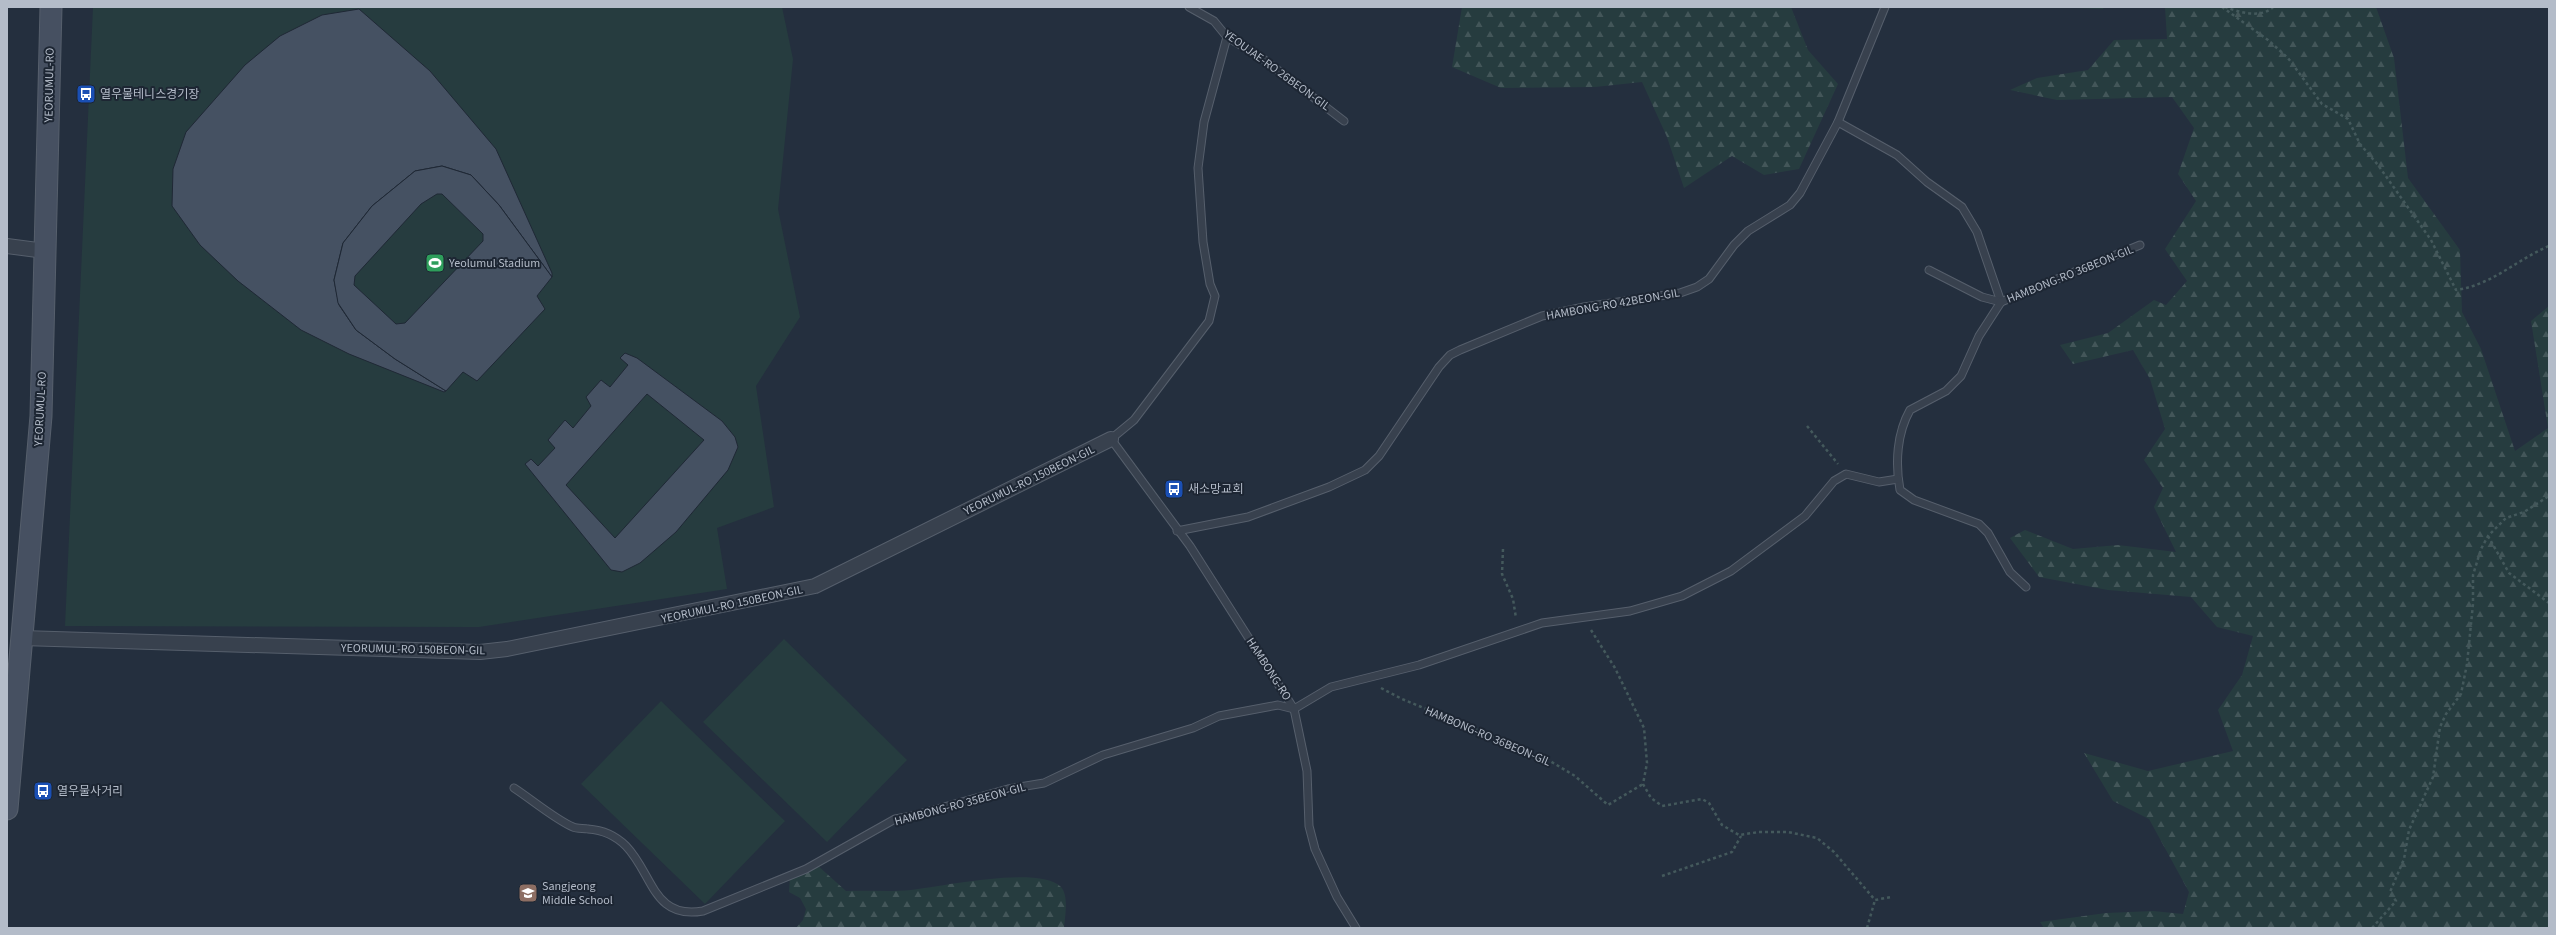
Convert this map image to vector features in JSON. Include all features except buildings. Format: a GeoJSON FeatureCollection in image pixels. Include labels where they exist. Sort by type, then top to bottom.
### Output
{"type":"FeatureCollection","features":[{"type":"Feature","properties":{"kind":"main road","name":"YEORUMUL-RO"},"geometry":{"type":"LineString","coordinates":[[7,809],[41,416],[51,7]]}},
{"type":"Feature","properties":{"kind":"street"},"geometry":{"type":"LineString","coordinates":[[7,246],[45,252]]}},
{"type":"Feature","properties":{"kind":"street","name":"YEORUMUL-RO 150BEON-GIL"},"geometry":{"type":"LineString","coordinates":[[22,638],[480,652],[507,649],[815,586],[1111,439]]}},
{"type":"Feature","properties":{"kind":"lane","name":"YEOUJAE-RO 26BEON-GIL"},"geometry":{"type":"LineString","coordinates":[[1189,7],[1214,21],[1227,38],[1262,58],[1344,121]]}},
{"type":"Feature","properties":{"kind":"lane","name":"HAMBONG-RO 42BEON-GIL"},"geometry":{"type":"LineString","coordinates":[[1177,531],[1248,517],[1329,487],[1365,470],[1379,456],[1439,367],[1450,355],[1460,350],[1542,316],[1584,307],[1680,293],[1697,287],[1709,279],[1734,245],[1748,231],[1790,205],[1800,193],[1838,122],[1885,7]]}},
{"type":"Feature","properties":{"kind":"lane","name":"YEORUMUL-RO 150BEON-GIL"},"geometry":{"type":"LineString","coordinates":[[1111,439],[1134,420],[1209,321],[1215,296],[1210,284],[1203,242],[1198,168],[1204,122],[1227,38]]}},
{"type":"Feature","properties":{"kind":"lane"},"geometry":{"type":"LineString","coordinates":[[1838,122],[1897,155],[1927,182],[1962,207],[1978,232],[2001,302]]}},
{"type":"Feature","properties":{"kind":"lane","name":"HAMBONG-RO 36BEON-GIL"},"geometry":{"type":"LineString","coordinates":[[1898,479],[1899,437],[1910,410],[1946,391],[1961,376],[1979,336],[2001,302],[2140,245]]}},
{"type":"Feature","properties":{"kind":"lane"},"geometry":{"type":"LineString","coordinates":[[1930,270],[1982,297],[2001,302]]}},
{"type":"Feature","properties":{"kind":"lane","name":"HAMBONG-RO"},"geometry":{"type":"LineString","coordinates":[[1111,439],[1177,531],[1190,546],[1294,709],[1307,771],[1309,826],[1314,849],[1337,897],[1356,928]]}},
{"type":"Feature","properties":{"kind":"lane"},"geometry":{"type":"LineString","coordinates":[[1294,709],[1331,687],[1419,665],[1542,622],[1630,611],[1682,596],[1731,571],[1806,516],[1834,481],[1846,474],[1879,482],[1898,479],[1900,490],[1914,500],[1978,524],[1988,533],[2010,572],[2026,587]]}},
{"type":"Feature","properties":{"kind":"lane","name":"HAMBONG-RO 35BEON-GIL"},"geometry":{"type":"LineString","coordinates":[[514,788],[574,828],[598,829],[613,835],[627,847],[667,906],[678,912],[689,914],[702,911],[806,869],[895,819],[912,816],[1008,789],[1044,783],[1103,755],[1193,728],[1219,716],[1278,705],[1294,709]]}},
{"type":"Feature","properties":{"kind":"path"},"geometry":{"type":"LineString","coordinates":[[2222,7],[2268,40],[2288,58],[2322,104],[2348,118],[2360,144],[2378,165],[2431,240],[2456,290],[2474,288],[2488,282],[2534,253],[2549,246]]}},
{"type":"Feature","properties":{"kind":"path"},"geometry":{"type":"LineString","coordinates":[[2225,7],[2244,14],[2269,11],[2273,7]]}},
{"type":"Feature","properties":{"kind":"path"},"geometry":{"type":"LineString","coordinates":[[1806,426],[1846,474]]}},
{"type":"Feature","properties":{"kind":"path"},"geometry":{"type":"LineString","coordinates":[[2372,928],[2396,901],[2390,892],[2404,859],[2409,830],[2433,777],[2440,727],[2446,714],[2461,694],[2467,664],[2473,604],[2473,575],[2481,549],[2488,536],[2506,518],[2524,512],[2549,496]]}},
{"type":"Feature","properties":{"kind":"path"},"geometry":{"type":"LineString","coordinates":[[2488,536],[2509,573],[2549,603]]}},
{"type":"Feature","properties":{"kind":"path"},"geometry":{"type":"LineString","coordinates":[[1503,549],[1502,574],[1513,599],[1517,630]]}},
{"type":"Feature","properties":{"kind":"path"},"geometry":{"type":"LineString","coordinates":[[1582,616],[1615,668],[1644,728],[1647,763],[1643,784],[1651,798],[1662,806],[1702,799],[1709,803],[1722,825],[1741,835],[1760,832],[1788,832],[1817,838],[1834,852],[1875,900]]}},
{"type":"Feature","properties":{"kind":"path","name":"HAMBONG-RO 36BEON-GIL"},"geometry":{"type":"LineString","coordinates":[[1372,677],[1381,688],[1402,699],[1544,758],[1575,776],[1608,805],[1643,784]]}},
{"type":"Feature","properties":{"kind":"path"},"geometry":{"type":"LineString","coordinates":[[1662,876],[1732,852],[1741,835]]}},
{"type":"Feature","properties":{"kind":"path"},"geometry":{"type":"LineString","coordinates":[[1875,900],[1891,897]]}},
{"type":"Feature","properties":{"kind":"path"},"geometry":{"type":"LineString","coordinates":[[1867,928],[1875,900]]}},
{"type":"Feature","properties":{"kind":"green space","name":"Yeolumul Stadium"},"geometry":{"type":"Polygon","coordinates":[[[93,7],[782,7],[793,59],[778,209],[800,317],[756,386],[774,507],[717,528],[727,589],[479,627],[65,626],[93,7]]]}},
{"type":"Feature","properties":{"kind":"green space"},"geometry":{"type":"Polygon","coordinates":[[[1462,7],[1791,7],[1808,50],[1838,84],[1799,169],[1764,175],[1732,156],[1684,188],[1667,137],[1642,82],[1595,87],[1501,88],[1452,67],[1462,7]]]}},
{"type":"Feature","properties":{"kind":"green space"},"geometry":{"type":"Polygon","coordinates":[[[2048,7],[2104,7],[2103,9],[2048,7]]]}},
{"type":"Feature","properties":{"kind":"green space"},"geometry":{"type":"Polygon","coordinates":[[[2165,7],[2376,7],[2394,58],[2408,178],[2460,250],[2462,312],[2481,349],[2515,451],[2548,428],[2531,321],[2549,306],[2549,928],[2044,928],[2040,922],[2106,913],[2153,911],[2183,914],[2189,892],[2149,819],[2113,801],[2084,753],[2148,771],[2233,751],[2218,710],[2242,675],[2253,636],[2217,627],[2191,597],[2108,590],[2039,577],[2010,538],[2025,530],[2073,549],[2118,545],[2176,552],[2154,507],[2163,488],[2144,460],[2165,429],[2150,379],[2133,350],[2073,364],[2060,345],[2108,333],[2154,300],[2166,305],[2187,281],[2165,249],[2196,201],[2178,174],[2194,128],[2172,97],[2057,100],[2010,90],[2037,78],[2088,70],[2114,40],[2167,39],[2165,7]]]}},
{"type":"Feature","properties":{"kind":"green space"},"geometry":{"type":"Polygon","coordinates":[[[784,639],[907,760],[827,842],[703,722],[784,639]]]}},
{"type":"Feature","properties":{"kind":"green space"},"geometry":{"type":"Polygon","coordinates":[[[661,701],[785,821],[705,904],[581,784],[661,701]]]}},
{"type":"Feature","properties":{"kind":"green space"},"geometry":{"type":"Polygon","coordinates":[[[816,864],[846,891],[911,890],[1012,877],[1033,878],[1050,881],[1061,887],[1065,896],[1066,906],[1064,928],[796,928],[803,920],[806,909],[800,898],[789,892],[790,876],[816,864]]]}},
{"type":"Feature","properties":{"kind":"place","name":"열우물테니스경기장"},"geometry":{"type":"Point","coordinates":[86,94]}},
{"type":"Feature","properties":{"kind":"place","name":"Yeolumul Stadium"},"geometry":{"type":"Point","coordinates":[435,263]}},
{"type":"Feature","properties":{"kind":"place","name":"새소망교회"},"geometry":{"type":"Point","coordinates":[1174,489]}},
{"type":"Feature","properties":{"kind":"place","name":"열우물사거리"},"geometry":{"type":"Point","coordinates":[43,791]}},
{"type":"Feature","properties":{"kind":"place","name":"Sangjeong Middle School"},"geometry":{"type":"Point","coordinates":[528,893]}}]}
